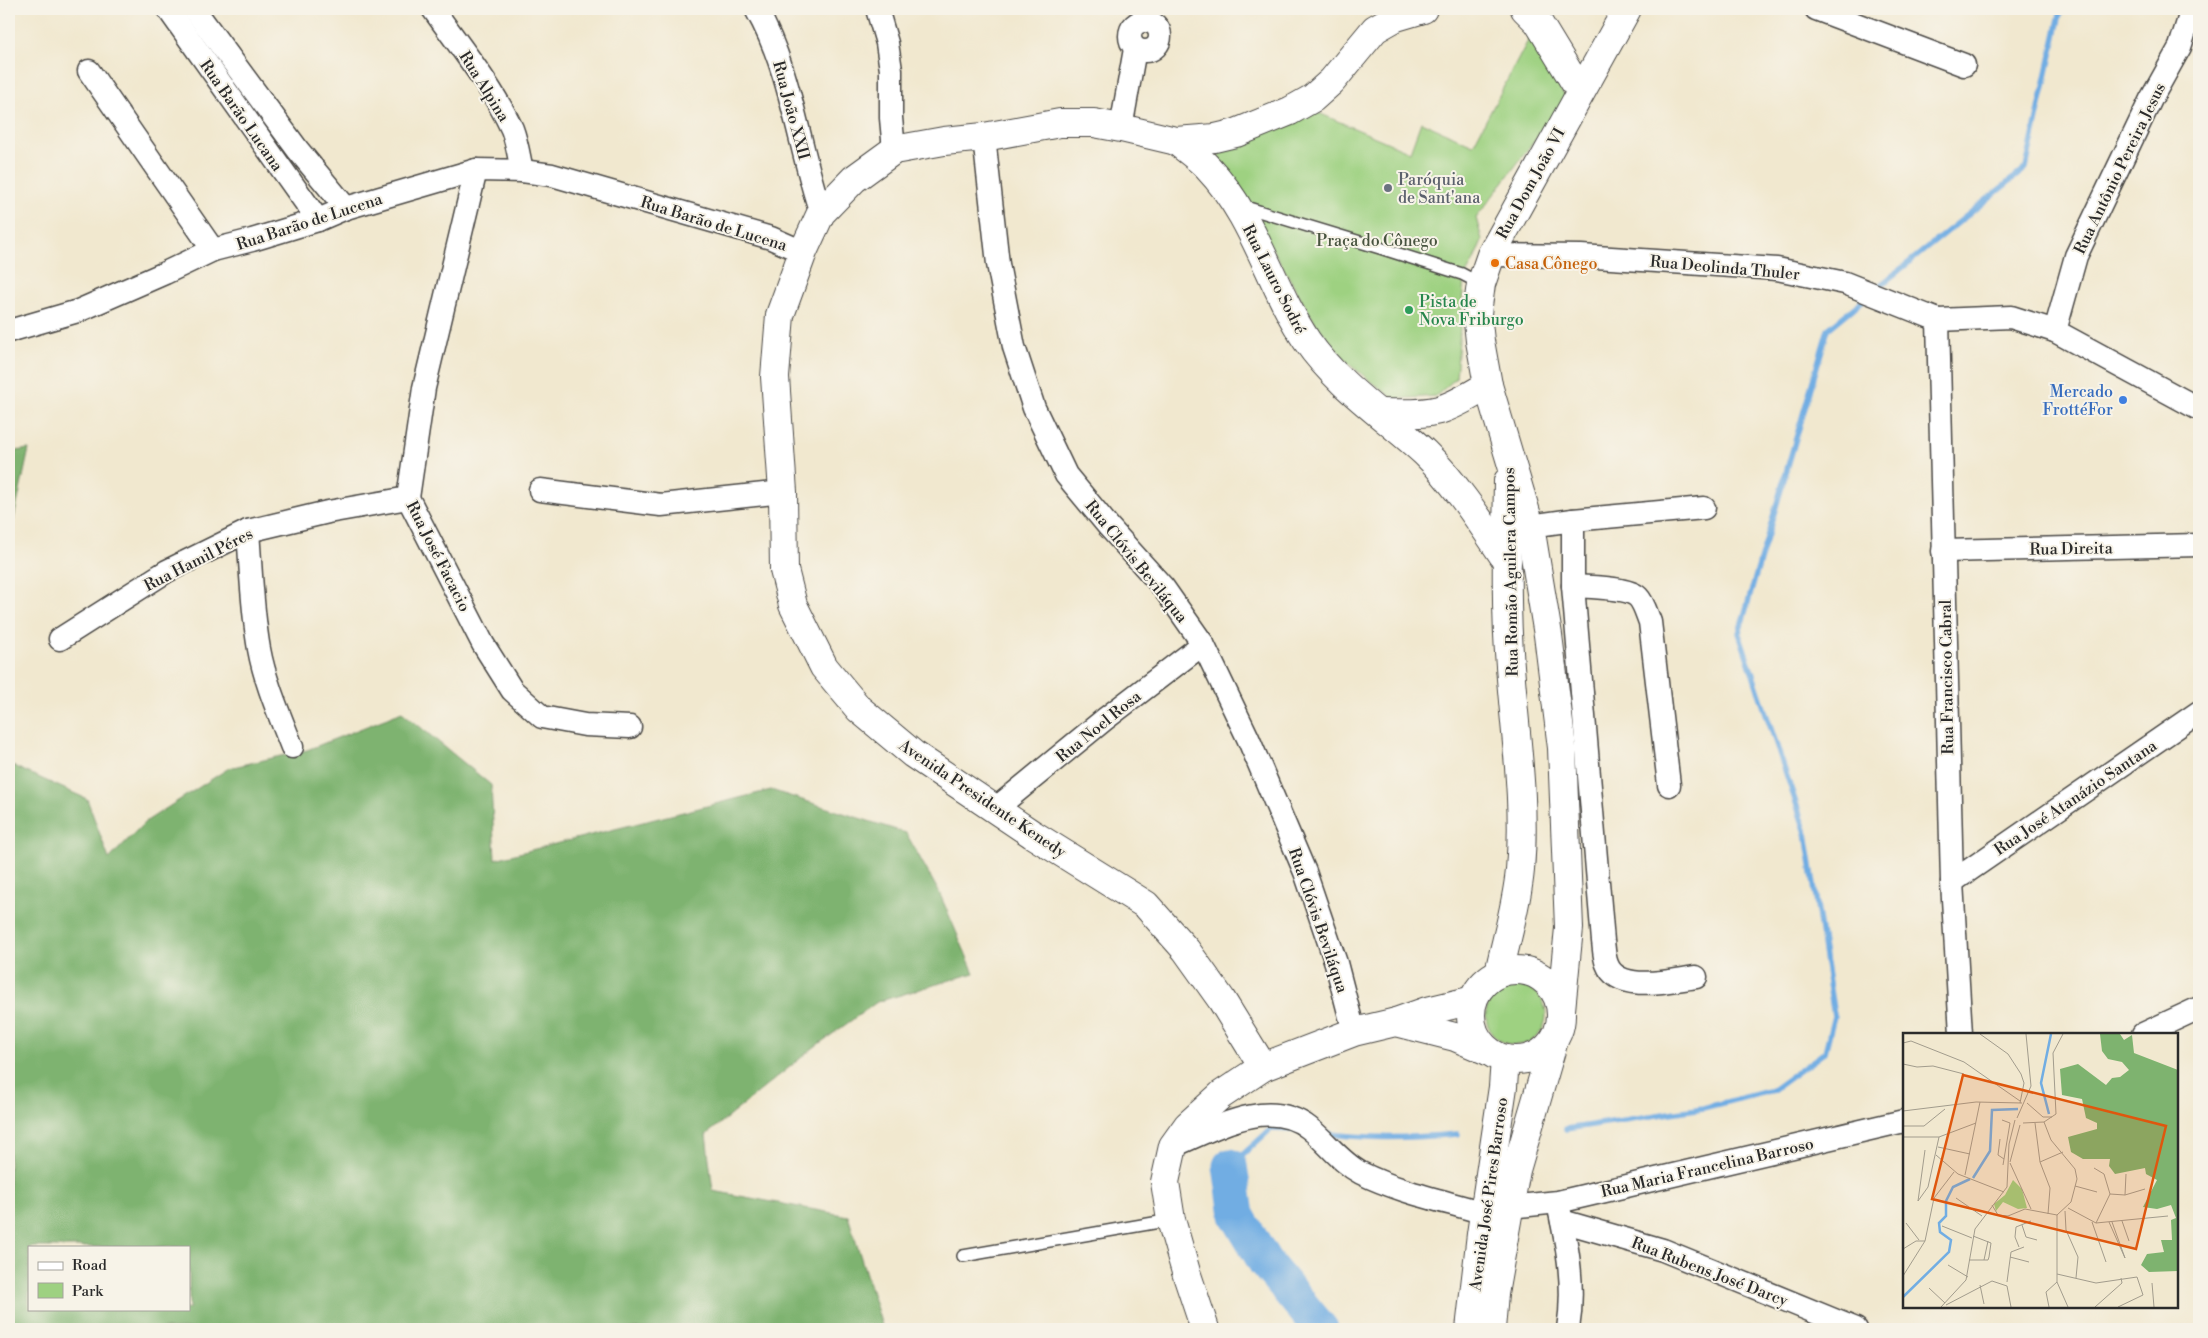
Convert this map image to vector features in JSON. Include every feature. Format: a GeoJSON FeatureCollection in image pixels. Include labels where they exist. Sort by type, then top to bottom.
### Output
{"type":"FeatureCollection","features":[{"type":"Feature","properties":{"kind":"street","name":"Rua Barão Lucana"},"geometry":{"type":"LineString","coordinates":[[168,9],[318,220]]}},
{"type":"Feature","properties":{"kind":"street","name":"Rua Barão Lucana"},"geometry":{"type":"LineString","coordinates":[[194,9],[286,135],[346,208]]}},
{"type":"Feature","properties":{"kind":"street","name":"Rua Alpina"},"geometry":{"type":"LineString","coordinates":[[433,9],[498,104],[512,130],[522,171]]}},
{"type":"Feature","properties":{"kind":"street","name":"Rua João XXII"},"geometry":{"type":"LineString","coordinates":[[756,9],[771,38],[780,62],[793,106],[809,178],[821,213]]}},
{"type":"Feature","properties":{"kind":"street"},"geometry":{"type":"LineString","coordinates":[[877,9],[887,43],[891,70],[890,118],[894,150]]}},
{"type":"Feature","properties":{"kind":"street"},"geometry":{"type":"LineString","coordinates":[[1176,141],[1215,138],[1236,133],[1313,98],[1332,81],[1375,30],[1396,17],[1422,9]]}},
{"type":"Feature","properties":{"kind":"street"},"geometry":{"type":"LineString","coordinates":[[1525,9],[1538,22],[1580,91]]}},
{"type":"Feature","properties":{"kind":"street","name":"Rua Dom João VI"},"geometry":{"type":"LineString","coordinates":[[1508,457],[1488,384],[1477,313],[1481,284],[1491,255],[1627,9]]}},
{"type":"Feature","properties":{"kind":"street"},"geometry":{"type":"LineString","coordinates":[[1816,9],[1964,65]]}},
{"type":"Feature","properties":{"kind":"street","name":"Rua Antônio Pereira Jesus"},"geometry":{"type":"LineString","coordinates":[[2055,331],[2076,256],[2151,99],[2180,48],[2192,9]]}},
{"type":"Feature","properties":{"kind":"street"},"geometry":{"type":"LineString","coordinates":[[1121,128],[1135,49],[1146,52],[1156,48],[1161,38],[1158,27],[1140,15]]}},
{"type":"Feature","properties":{"kind":"street"},"geometry":{"type":"LineString","coordinates":[[89,71],[213,250]]}},
{"type":"Feature","properties":{"kind":"street","name":"Rua Barão de Lucena"},"geometry":{"type":"LineString","coordinates":[[9,331],[78,311],[157,277],[213,250],[318,220],[346,208],[476,170],[522,171],[552,175],[771,238],[803,252],[821,213],[854,179],[894,150],[936,142],[984,137],[1060,123],[1094,124],[1121,128],[1176,141]]}},
{"type":"Feature","properties":{"kind":"street","name":"Rua Clóvis Beviláqua"},"geometry":{"type":"LineString","coordinates":[[984,137],[998,264],[1014,347],[1034,408],[1066,475],[1109,527],[1163,587],[1203,644],[1248,738],[1305,872],[1336,963],[1354,1032]]}},
{"type":"Feature","properties":{"kind":"street","name":"Rua Lauro Sodré"},"geometry":{"type":"LineString","coordinates":[[1176,141],[1208,168],[1236,204],[1261,250],[1282,299],[1308,342],[1338,377],[1426,455],[1481,522],[1507,561]]}},
{"type":"Feature","properties":{"kind":"street","name":"Rua José Facacio"},"geometry":{"type":"LineString","coordinates":[[476,170],[424,388],[408,498],[484,644],[512,690],[542,717],[585,725],[630,727]]}},
{"type":"Feature","properties":{"kind":"street","name":"Avenida Presidente Kenedy"},"geometry":{"type":"LineString","coordinates":[[803,252],[780,315],[779,324],[776,377],[784,492],[784,570],[793,605],[824,668],[859,708],[913,754],[994,810],[1146,905],[1186,950],[1221,999],[1263,1067]]}},
{"type":"Feature","properties":{"kind":"street","name":"Rua Deolinda Thuler"},"geometry":{"type":"LineString","coordinates":[[1491,255],[1581,256],[1777,269],[1845,283],[1903,308],[1938,320],[2011,318],[2055,331],[2199,408]]}},
{"type":"Feature","properties":{"kind":"street","name":"Rua Francisco Cabral"},"geometry":{"type":"LineString","coordinates":[[1938,320],[1952,882],[1961,1033]]}},
{"type":"Feature","properties":{"kind":"street"},"geometry":{"type":"LineString","coordinates":[[1380,413],[1416,414],[1439,410],[1488,384]]}},
{"type":"Feature","properties":{"kind":"street","name":"Rua Romão Aguilera Campos"},"geometry":{"type":"LineString","coordinates":[[1508,457],[1530,526],[1548,635],[1562,748],[1569,928],[1561,1010]]}},
{"type":"Feature","properties":{"kind":"street","name":"Rua Romão Aguilera Campos"},"geometry":{"type":"LineString","coordinates":[[1499,974],[1520,871],[1522,819],[1518,741],[1510,665],[1507,561],[1508,457]]}},
{"type":"Feature","properties":{"kind":"street"},"geometry":{"type":"LineString","coordinates":[[540,490],[661,505],[784,492]]}},
{"type":"Feature","properties":{"kind":"street","name":"Rua Hamil Péres"},"geometry":{"type":"LineString","coordinates":[[60,639],[167,571],[248,531],[328,512],[408,498]]}},
{"type":"Feature","properties":{"kind":"street"},"geometry":{"type":"LineString","coordinates":[[1530,526],[1573,520],[1704,508]]}},
{"type":"Feature","properties":{"kind":"street"},"geometry":{"type":"LineString","coordinates":[[1573,520],[1573,586],[1603,941],[1607,965],[1618,977],[1633,983],[1696,977]]}},
{"type":"Feature","properties":{"kind":"street"},"geometry":{"type":"LineString","coordinates":[[248,531],[253,607],[259,651],[277,708],[292,747]]}},
{"type":"Feature","properties":{"kind":"street","name":"Rua Direita"},"geometry":{"type":"LineString","coordinates":[[1943,551],[2199,546]]}},
{"type":"Feature","properties":{"kind":"street"},"geometry":{"type":"LineString","coordinates":[[1573,586],[1626,591],[1638,597],[1644,609],[1650,622],[1669,785]]}},
{"type":"Feature","properties":{"kind":"street","name":"Rua Noel Rosa"},"geometry":{"type":"LineString","coordinates":[[994,810],[1105,719],[1203,644]]}},
{"type":"Feature","properties":{"kind":"street","name":"Rua José Atanázio Santana"},"geometry":{"type":"LineString","coordinates":[[1952,882],[2199,712]]}},
{"type":"Feature","properties":{"kind":"street"},"geometry":{"type":"LineString","coordinates":[[1396,1022],[1455,1037],[1498,1055],[1528,1058],[1543,1052],[1554,1040],[1560,1026],[1561,1010],[1559,1001],[1550,985],[1536,974],[1517,970],[1499,974],[1483,984],[1473,1000],[1471,1010],[1473,1029],[1483,1045],[1498,1055]]}},
{"type":"Feature","properties":{"kind":"street"},"geometry":{"type":"LineString","coordinates":[[1205,1329],[1171,1220],[1165,1182],[1173,1146],[1188,1125],[1221,1095],[1263,1067],[1354,1032],[1473,1000]]}},
{"type":"Feature","properties":{"kind":"street"},"geometry":{"type":"LineString","coordinates":[[2145,1033],[2199,1008]]}},
{"type":"Feature","properties":{"kind":"street","name":"Avenida José Pires Barroso"},"geometry":{"type":"LineString","coordinates":[[1470,1329],[1496,1210],[1516,1170],[1554,1040]]}},
{"type":"Feature","properties":{"kind":"street","name":"Avenida José Pires Barroso"},"geometry":{"type":"LineString","coordinates":[[1491,1329],[1503,1087],[1498,1055]]}},
{"type":"Feature","properties":{"kind":"street"},"geometry":{"type":"LineString","coordinates":[[1173,1146],[1220,1127],[1260,1114],[1281,1114],[1309,1128],[1342,1159],[1360,1172],[1416,1194],[1496,1210]]}},
{"type":"Feature","properties":{"kind":"street","name":"Rua Maria Francelina Barroso"},"geometry":{"type":"LineString","coordinates":[[1496,1210],[1560,1211],[1903,1121]]}},
{"type":"Feature","properties":{"kind":"street"},"geometry":{"type":"LineString","coordinates":[[1560,1211],[1571,1268],[1571,1309],[1568,1329]]}},
{"type":"Feature","properties":{"kind":"street","name":"Rua Rubens José Darcy"},"geometry":{"type":"LineString","coordinates":[[1560,1211],[1663,1250],[1856,1329]]}},
{"type":"Feature","properties":{"kind":"lane"},"geometry":{"type":"LineString","coordinates":[[1236,204],[1462,274],[1481,284]]}},
{"type":"Feature","properties":{"kind":"lane"},"geometry":{"type":"LineString","coordinates":[[963,1256],[1171,1220]]}},
{"type":"Feature","properties":{"kind":"green space","name":"Praça do Cônego"},"geometry":{"type":"Polygon","coordinates":[[[1532,33],[1566,99],[1476,218],[1482,240],[1464,278],[1456,378],[1436,396],[1394,399],[1350,365],[1316,324],[1213,146],[1307,108],[1410,152],[1421,122],[1473,145],[1532,33]]]}},
{"type":"Feature","properties":{"kind":"green space"},"geometry":{"type":"Polygon","coordinates":[[[29,449],[9,542],[9,452],[29,449]]]}},
{"type":"Feature","properties":{"kind":"green space"},"geometry":{"type":"Polygon","coordinates":[[[402,712],[491,785],[495,859],[771,790],[906,833],[939,892],[974,973],[877,1002],[813,1048],[706,1135],[713,1191],[848,1216],[883,1329],[9,1329],[9,764],[87,799],[109,859],[145,822],[229,768],[307,750],[402,712]]]}},
{"type":"Feature","properties":{"kind":"green space"},"geometry":{"type":"Polygon","coordinates":[[[1510,985],[1522,985],[1533,990],[1541,998],[1546,1009],[1544,1027],[1533,1040],[1522,1045],[1510,1045],[1499,1040],[1491,1032],[1486,1021],[1486,1009],[1491,998],[1499,990],[1510,985]]]}},
{"type":"Feature","properties":{"kind":"waterway"},"geometry":{"type":"LineString","coordinates":[[1876,289],[2026,168],[2060,14],[2059,9]]}},
{"type":"Feature","properties":{"kind":"waterway"},"geometry":{"type":"LineString","coordinates":[[1566,1129],[1703,1108],[1773,1090],[1825,1052],[1834,1016],[1806,833],[1739,633],[1828,329],[1867,297]]}},
{"type":"Feature","properties":{"kind":"waterway"},"geometry":{"type":"LineString","coordinates":[[1230,1166],[1271,1129],[1296,1130]]}},
{"type":"Feature","properties":{"kind":"waterway"},"geometry":{"type":"LineString","coordinates":[[1325,1133],[1358,1137],[1392,1138],[1458,1134]]}},
{"type":"Feature","properties":{"kind":"waterway"},"geometry":{"type":"LineString","coordinates":[[1230,1166],[1237,1215],[1265,1262],[1321,1329]]}},
{"type":"Feature","properties":{"kind":"place","name":"Paróquia de Sant'ana"},"geometry":{"type":"Point","coordinates":[1388,188]}},
{"type":"Feature","properties":{"kind":"place","name":"Casa Cônego"},"geometry":{"type":"Point","coordinates":[1495,263]}},
{"type":"Feature","properties":{"kind":"place","name":"Pista de Nova Friburgo"},"geometry":{"type":"Point","coordinates":[1409,310]}},
{"type":"Feature","properties":{"kind":"place","name":"Mercado FrottéFor"},"geometry":{"type":"Point","coordinates":[2123,400]}}]}
